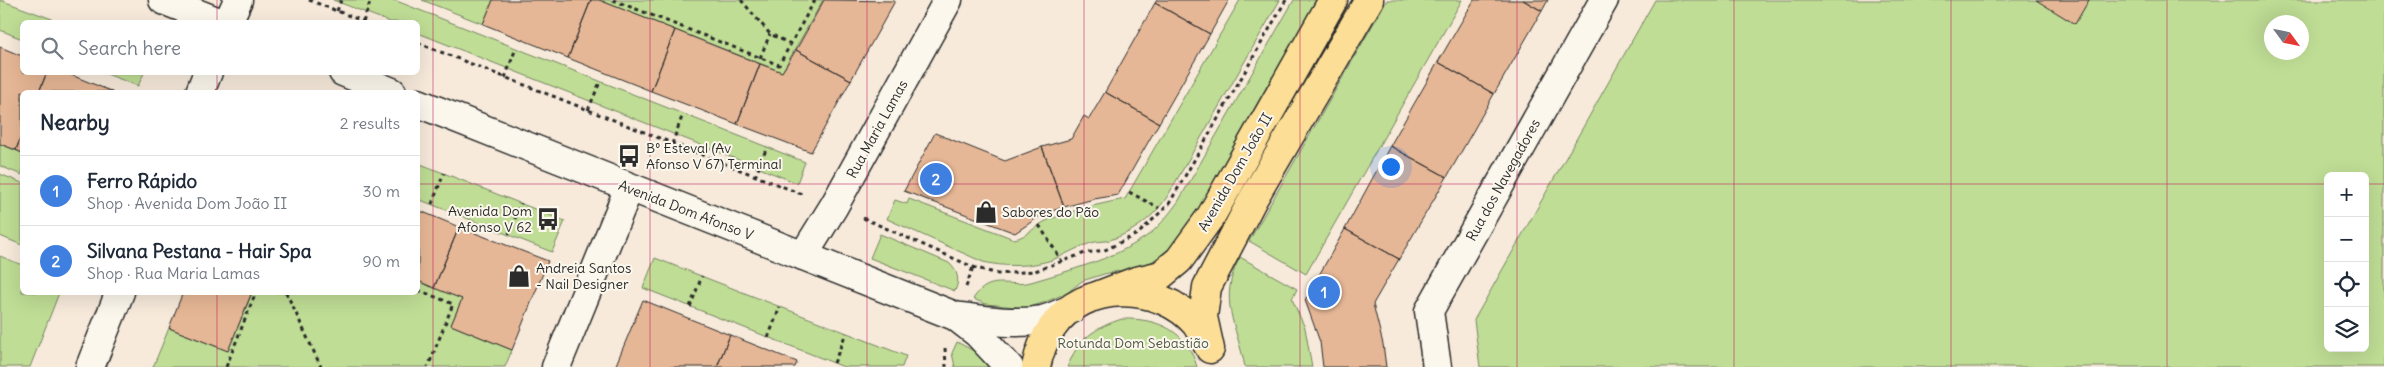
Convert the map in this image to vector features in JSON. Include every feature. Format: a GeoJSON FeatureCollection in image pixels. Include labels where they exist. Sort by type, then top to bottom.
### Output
{"type":"FeatureCollection","features":[{"type":"Feature","properties":{"kind":"main road","name":"Avenida Dom João II"},"geometry":{"type":"LineString","coordinates":[[1083,303],[1136,281],[1161,275],[1179,260],[1211,216],[1333,0]]}},
{"type":"Feature","properties":{"kind":"main road"},"geometry":{"type":"LineString","coordinates":[[1212,358],[1203,317],[1207,287],[1253,199],[1369,0]]}},
{"type":"Feature","properties":{"kind":"main road"},"geometry":{"type":"LineString","coordinates":[[1036,367],[1040,349],[1053,327],[1083,303],[1122,291],[1150,294],[1175,306],[1196,325],[1212,358]]}},
{"type":"Feature","properties":{"kind":"street"},"geometry":{"type":"LineString","coordinates":[[163,0],[214,20]]}},
{"type":"Feature","properties":{"kind":"street"},"geometry":{"type":"LineString","coordinates":[[229,20],[238,0]]}},
{"type":"Feature","properties":{"kind":"street","name":"Rua Maria Lamas"},"geometry":{"type":"LineString","coordinates":[[803,256],[834,206],[948,0]]}},
{"type":"Feature","properties":{"kind":"street","name":"Rua dos Navegadores"},"geometry":{"type":"LineString","coordinates":[[1437,367],[1429,311],[1604,0]]}},
{"type":"Feature","properties":{"kind":"street"},"geometry":{"type":"LineString","coordinates":[[201,90],[207,75]]}},
{"type":"Feature","properties":{"kind":"street"},"geometry":{"type":"LineString","coordinates":[[350,75],[387,90]]}},
{"type":"Feature","properties":{"kind":"street","name":"Avenida Dom Afonso V"},"geometry":{"type":"LineString","coordinates":[[420,104],[955,316],[999,322],[1024,322],[1044,319],[1083,303]]}},
{"type":"Feature","properties":{"kind":"street"},"geometry":{"type":"LineString","coordinates":[[556,367],[630,188]]}},
{"type":"Feature","properties":{"kind":"street"},"geometry":{"type":"LineString","coordinates":[[90,367],[119,295]]}},
{"type":"Feature","properties":{"kind":"street","name":"Avenida Dom Afonso V"},"geometry":{"type":"LineString","coordinates":[[955,316],[977,333],[1009,367]]}},
{"type":"Feature","properties":{"kind":"path"},"geometry":{"type":"LineString","coordinates":[[309,0],[359,20]]}},
{"type":"Feature","properties":{"kind":"path"},"geometry":{"type":"LineString","coordinates":[[337,11],[341,0]]}},
{"type":"Feature","properties":{"kind":"path"},"geometry":{"type":"LineString","coordinates":[[365,20],[371,0]]}},
{"type":"Feature","properties":{"kind":"path"},"geometry":{"type":"LineString","coordinates":[[613,0],[779,65],[815,0]]}},
{"type":"Feature","properties":{"kind":"path"},"geometry":{"type":"LineString","coordinates":[[741,0],[770,34],[790,44]]}},
{"type":"Feature","properties":{"kind":"path"},"geometry":{"type":"LineString","coordinates":[[420,44],[755,177],[834,206],[973,267],[998,274],[1035,271],[1063,263],[1085,253],[1105,250],[1139,233],[1165,210],[1286,0]]}},
{"type":"Feature","properties":{"kind":"path"},"geometry":{"type":"LineString","coordinates":[[760,58],[770,34]]}},
{"type":"Feature","properties":{"kind":"path"},"geometry":{"type":"LineString","coordinates":[[505,78],[516,48]]}},
{"type":"Feature","properties":{"kind":"path"},"geometry":{"type":"LineString","coordinates":[[770,68],[772,62]]}},
{"type":"Feature","properties":{"kind":"path"},"geometry":{"type":"LineString","coordinates":[[588,110],[600,82]]}},
{"type":"Feature","properties":{"kind":"path"},"geometry":{"type":"LineString","coordinates":[[672,144],[683,114]]}},
{"type":"Feature","properties":{"kind":"path"},"geometry":{"type":"LineString","coordinates":[[755,177],[767,148]]}},
{"type":"Feature","properties":{"kind":"path"},"geometry":{"type":"LineString","coordinates":[[432,204],[444,173]]}},
{"type":"Feature","properties":{"kind":"path"},"geometry":{"type":"LineString","coordinates":[[1129,192],[1160,208]]}},
{"type":"Feature","properties":{"kind":"path"},"geometry":{"type":"LineString","coordinates":[[508,234],[521,203]]}},
{"type":"Feature","properties":{"kind":"path"},"geometry":{"type":"LineString","coordinates":[[1039,225],[1063,263]]}},
{"type":"Feature","properties":{"kind":"path"},"geometry":{"type":"LineString","coordinates":[[690,306],[702,276]]}},
{"type":"Feature","properties":{"kind":"path"},"geometry":{"type":"LineString","coordinates":[[420,291],[453,304],[428,367]]}},
{"type":"Feature","properties":{"kind":"path"},"geometry":{"type":"LineString","coordinates":[[226,367],[255,295]]}},
{"type":"Feature","properties":{"kind":"path"},"geometry":{"type":"LineString","coordinates":[[287,295],[321,367]]}},
{"type":"Feature","properties":{"kind":"path"},"geometry":{"type":"LineString","coordinates":[[768,338],[780,307]]}},
{"type":"Feature","properties":{"kind":"path"},"geometry":{"type":"LineString","coordinates":[[834,363],[846,333]]}},
{"type":"Feature","properties":{"kind":"green space"},"geometry":{"type":"Polygon","coordinates":[[[0,0],[52,19],[20,20],[20,38],[0,30],[0,0]]]}},
{"type":"Feature","properties":{"kind":"green space"},"geometry":{"type":"Polygon","coordinates":[[[333,0],[394,0],[805,162],[797,183],[420,34],[420,20],[385,20],[333,0]]]}},
{"type":"Feature","properties":{"kind":"green space"},"geometry":{"type":"Polygon","coordinates":[[[422,0],[493,0],[483,24],[422,0]]]}},
{"type":"Feature","properties":{"kind":"green space"},"geometry":{"type":"Polygon","coordinates":[[[599,0],[823,0],[782,72],[599,0]]]}},
{"type":"Feature","properties":{"kind":"green space"},"geometry":{"type":"Polygon","coordinates":[[[1240,0],[1280,0],[1162,205],[1149,218],[1127,233],[1110,240],[1093,242],[1052,260],[1026,265],[1000,265],[983,262],[887,219],[895,200],[907,204],[909,199],[1014,239],[1023,236],[1057,216],[1125,199],[1240,0]]]}},
{"type":"Feature","properties":{"kind":"green space"},"geometry":{"type":"Polygon","coordinates":[[[1294,0],[1318,0],[1188,228],[1171,248],[1147,265],[1104,274],[1082,281],[1067,293],[1025,308],[986,304],[973,299],[979,291],[992,284],[1031,282],[1104,259],[1131,246],[1154,230],[1178,202],[1294,0]]]}},
{"type":"Feature","properties":{"kind":"green space"},"geometry":{"type":"Polygon","coordinates":[[[1387,0],[1462,0],[1306,274],[1249,241],[1387,0]]]}},
{"type":"Feature","properties":{"kind":"green space"},"geometry":{"type":"Polygon","coordinates":[[[1655,0],[2384,0],[2384,367],[1480,367],[1474,320],[1655,0]]]}},
{"type":"Feature","properties":{"kind":"green space"},"geometry":{"type":"Polygon","coordinates":[[[109,75],[143,75],[138,86],[109,75]]]}},
{"type":"Feature","properties":{"kind":"green space"},"geometry":{"type":"Polygon","coordinates":[[[0,144],[20,152],[20,174],[0,166],[0,144]]]}},
{"type":"Feature","properties":{"kind":"green space"},"geometry":{"type":"Polygon","coordinates":[[[420,164],[565,221],[552,252],[420,200],[420,164]]]}},
{"type":"Feature","properties":{"kind":"green space"},"geometry":{"type":"Polygon","coordinates":[[[0,174],[20,182],[20,244],[0,236],[0,174]]]}},
{"type":"Feature","properties":{"kind":"green space"},"geometry":{"type":"Polygon","coordinates":[[[880,234],[949,263],[957,276],[955,291],[870,258],[880,234]]]}},
{"type":"Feature","properties":{"kind":"green space"},"geometry":{"type":"Polygon","coordinates":[[[0,256],[20,264],[20,295],[58,295],[30,367],[0,367],[0,256]]]}},
{"type":"Feature","properties":{"kind":"green space"},"geometry":{"type":"Polygon","coordinates":[[[1240,257],[1297,289],[1292,299],[1305,328],[1312,367],[1245,367],[1229,300],[1233,272],[1240,257]]]}},
{"type":"Feature","properties":{"kind":"green space"},"geometry":{"type":"Polygon","coordinates":[[[655,258],[906,356],[902,367],[844,367],[643,288],[655,258]]]}},
{"type":"Feature","properties":{"kind":"green space"},"geometry":{"type":"Polygon","coordinates":[[[420,282],[462,299],[451,325],[512,350],[505,367],[153,367],[169,328],[228,351],[251,295],[420,295],[420,282]]]}},
{"type":"Feature","properties":{"kind":"green space","name":"Rotunda Dom Sebastião"},"geometry":{"type":"Polygon","coordinates":[[[1122,319],[1147,321],[1169,329],[1186,344],[1197,367],[1068,367],[1076,349],[1088,336],[1104,326],[1122,319]]]}},
{"type":"Feature","properties":{"kind":"green space"},"geometry":{"type":"Polygon","coordinates":[[[957,342],[987,358],[996,367],[955,367],[952,353],[957,342]]]}},
{"type":"Feature","properties":{"kind":"building"},"geometry":{"type":"Polygon","coordinates":[[[493,0],[591,0],[568,58],[483,24],[493,0]]]}},
{"type":"Feature","properties":{"kind":"building"},"geometry":{"type":"Polygon","coordinates":[[[591,0],[599,0],[675,30],[651,91],[568,58],[591,0]]]}},
{"type":"Feature","properties":{"kind":"building"},"geometry":{"type":"Polygon","coordinates":[[[824,0],[895,1],[851,80],[796,50],[824,0]]]}},
{"type":"Feature","properties":{"kind":"building"},"geometry":{"type":"Polygon","coordinates":[[[1157,0],[1229,0],[1210,34],[1155,3],[1157,0]]]}},
{"type":"Feature","properties":{"kind":"building"},"geometry":{"type":"Polygon","coordinates":[[[1474,0],[1523,0],[1542,11],[1494,94],[1438,62],[1474,0]]]}},
{"type":"Feature","properties":{"kind":"building"},"geometry":{"type":"Polygon","coordinates":[[[1523,0],[1548,0],[1542,11],[1523,0]]]}},
{"type":"Feature","properties":{"kind":"building"},"geometry":{"type":"Polygon","coordinates":[[[2036,0],[2089,0],[2075,24],[2036,0]]]}},
{"type":"Feature","properties":{"kind":"building"},"geometry":{"type":"Polygon","coordinates":[[[1155,3],[1210,34],[1159,123],[1105,92],[1155,3]]]}},
{"type":"Feature","properties":{"kind":"building"},"geometry":{"type":"Polygon","coordinates":[[[675,30],[760,64],[737,124],[651,91],[675,30]]]}},
{"type":"Feature","properties":{"kind":"building"},"geometry":{"type":"Polygon","coordinates":[[[0,47],[20,55],[20,75],[46,75],[40,90],[20,90],[20,139],[16,150],[0,144],[0,47]]]}},
{"type":"Feature","properties":{"kind":"building"},"geometry":{"type":"Polygon","coordinates":[[[796,50],[851,80],[811,152],[737,124],[760,64],[782,72],[796,50]]]}},
{"type":"Feature","properties":{"kind":"building"},"geometry":{"type":"Polygon","coordinates":[[[1438,62],[1494,94],[1447,177],[1390,146],[1438,62]]]}},
{"type":"Feature","properties":{"kind":"building"},"geometry":{"type":"Polygon","coordinates":[[[46,75],[71,75],[108,90],[40,90],[46,75]]]}},
{"type":"Feature","properties":{"kind":"building"},"geometry":{"type":"Polygon","coordinates":[[[1105,92],[1159,123],[1118,195],[1064,207],[1042,147],[1071,139],[1084,116],[1089,119],[1105,92]]]}},
{"type":"Feature","properties":{"kind":"building"},"geometry":{"type":"Polygon","coordinates":[[[935,133],[1005,161],[1042,147],[1064,207],[1043,214],[1015,233],[904,191],[935,133]]]}},
{"type":"Feature","properties":{"kind":"building"},"geometry":{"type":"Polygon","coordinates":[[[20,139],[20,152],[16,150],[20,139]]]}},
{"type":"Feature","properties":{"kind":"building"},"geometry":{"type":"Polygon","coordinates":[[[1390,146],[1447,177],[1399,259],[1345,229],[1390,146]]]}},
{"type":"Feature","properties":{"kind":"building"},"geometry":{"type":"Polygon","coordinates":[[[420,211],[459,227],[434,288],[420,282],[420,211]]]}},
{"type":"Feature","properties":{"kind":"building"},"geometry":{"type":"Polygon","coordinates":[[[459,227],[548,261],[512,350],[451,325],[462,299],[434,288],[459,227]]]}},
{"type":"Feature","properties":{"kind":"building"},"geometry":{"type":"Polygon","coordinates":[[[1345,229],[1399,259],[1373,304],[1383,344],[1386,367],[1323,367],[1320,342],[1305,300],[1345,229]]]}},
{"type":"Feature","properties":{"kind":"building"},"geometry":{"type":"Polygon","coordinates":[[[182,295],[251,295],[228,351],[169,328],[182,295]]]}},
{"type":"Feature","properties":{"kind":"building"},"geometry":{"type":"Polygon","coordinates":[[[643,300],[730,335],[717,367],[615,367],[643,300]]]}},
{"type":"Feature","properties":{"kind":"building"},"geometry":{"type":"Polygon","coordinates":[[[730,335],[797,362],[795,367],[717,367],[730,335]]]}},
{"type":"Feature","properties":{"kind":"place","name":"Bº Esteval (Av Afonso V 67) Terminal"},"geometry":{"type":"Point","coordinates":[629,156]}},
{"type":"Feature","properties":{"kind":"place","name":"Silvana Pestana - Hair Spa"},"geometry":{"type":"Point","coordinates":[936,179]}},
{"type":"Feature","properties":{"kind":"place","name":"Sabores do Pão"},"geometry":{"type":"Point","coordinates":[986,212]}},
{"type":"Feature","properties":{"kind":"place","name":"Avenida Dom Afonso V 62"},"geometry":{"type":"Point","coordinates":[548,219]}},
{"type":"Feature","properties":{"kind":"place","name":"Andreia Santos - Nail Designer"},"geometry":{"type":"Point","coordinates":[519,276]}},
{"type":"Feature","properties":{"kind":"place","name":"Ferro Rápido"},"geometry":{"type":"Point","coordinates":[1324,292]}}]}
